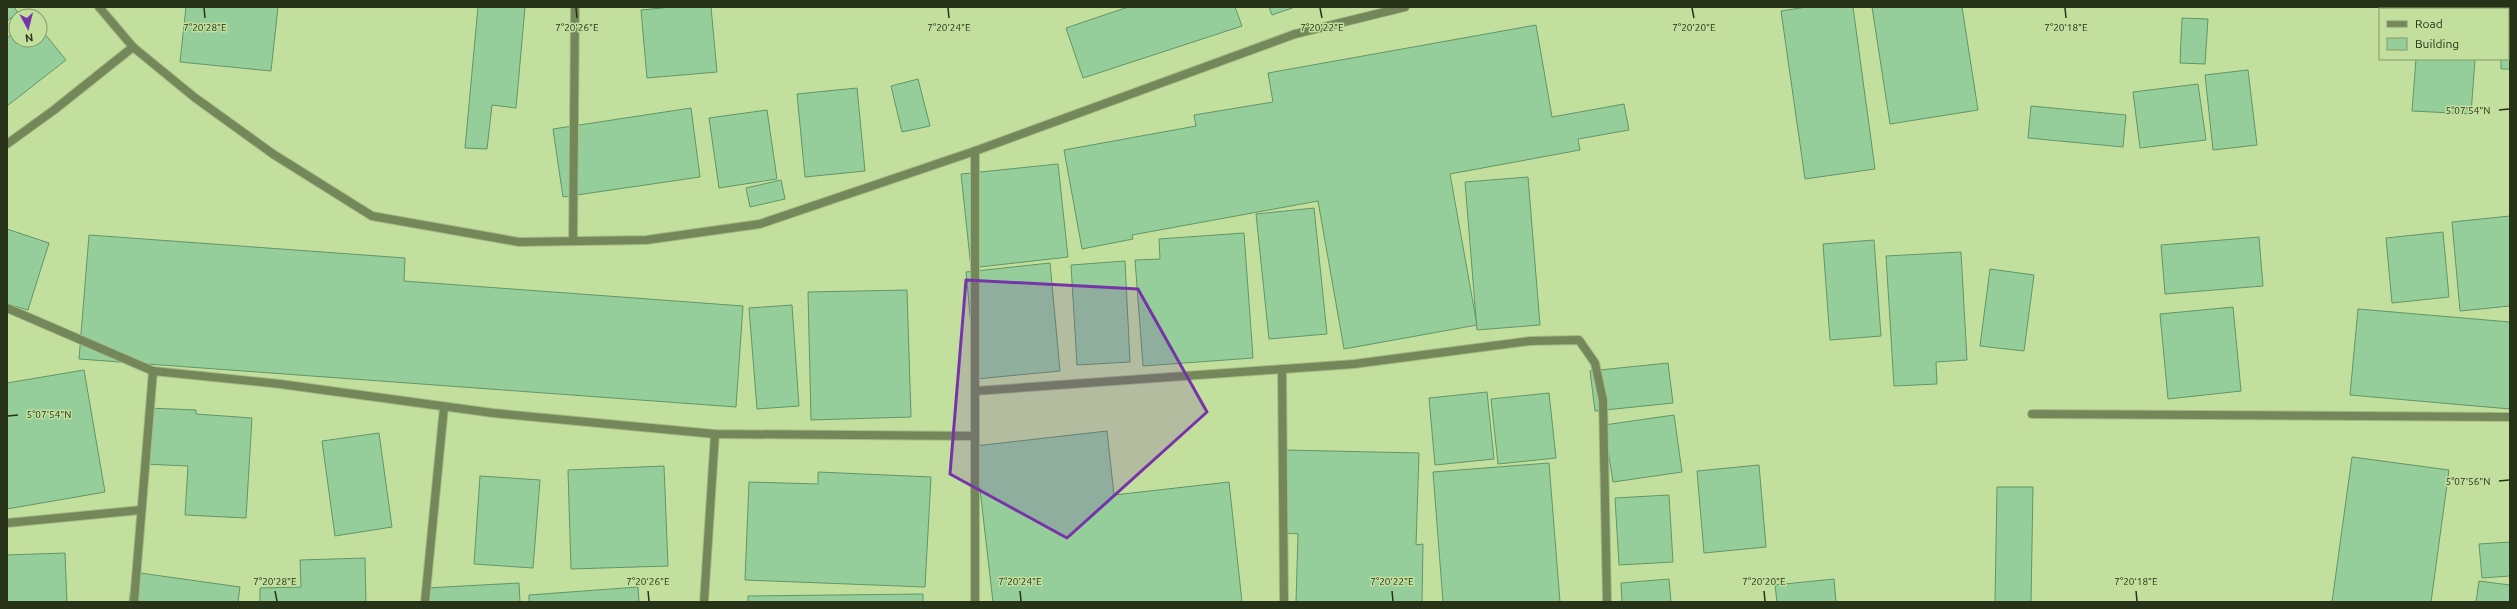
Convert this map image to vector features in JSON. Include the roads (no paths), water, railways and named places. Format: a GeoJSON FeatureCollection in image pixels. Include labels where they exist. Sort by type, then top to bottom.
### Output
{"type":"FeatureCollection","features":[{"type":"Feature","properties":{"kind":"street"},"geometry":{"type":"LineString","coordinates":[[99,7],[133,47],[194,97],[273,154],[372,216],[519,242],[646,240],[760,224],[975,151],[1295,34],[1405,7]]}},
{"type":"Feature","properties":{"kind":"street"},"geometry":{"type":"LineString","coordinates":[[574,241],[575,7]]}},
{"type":"Feature","properties":{"kind":"street"},"geometry":{"type":"LineString","coordinates":[[7,144],[54,110],[133,47]]}},
{"type":"Feature","properties":{"kind":"street"},"geometry":{"type":"LineString","coordinates":[[975,151],[975,602]]}},
{"type":"Feature","properties":{"kind":"street"},"geometry":{"type":"LineString","coordinates":[[7,308],[153,371],[280,384],[444,407],[715,434],[975,436]]}},
{"type":"Feature","properties":{"kind":"street"},"geometry":{"type":"LineString","coordinates":[[975,391],[1354,364],[1530,341],[1579,340],[1595,363],[1603,400],[1607,602]]}},
{"type":"Feature","properties":{"kind":"street"},"geometry":{"type":"LineString","coordinates":[[1282,368],[1284,602]]}},
{"type":"Feature","properties":{"kind":"street"},"geometry":{"type":"LineString","coordinates":[[134,602],[153,371]]}},
{"type":"Feature","properties":{"kind":"street"},"geometry":{"type":"LineString","coordinates":[[425,602],[444,407]]}},
{"type":"Feature","properties":{"kind":"street"},"geometry":{"type":"LineString","coordinates":[[2032,414],[2510,418]]}},
{"type":"Feature","properties":{"kind":"street"},"geometry":{"type":"LineString","coordinates":[[704,602],[715,434]]}},
{"type":"Feature","properties":{"kind":"street"},"geometry":{"type":"LineString","coordinates":[[7,523],[141,510]]}}]}
